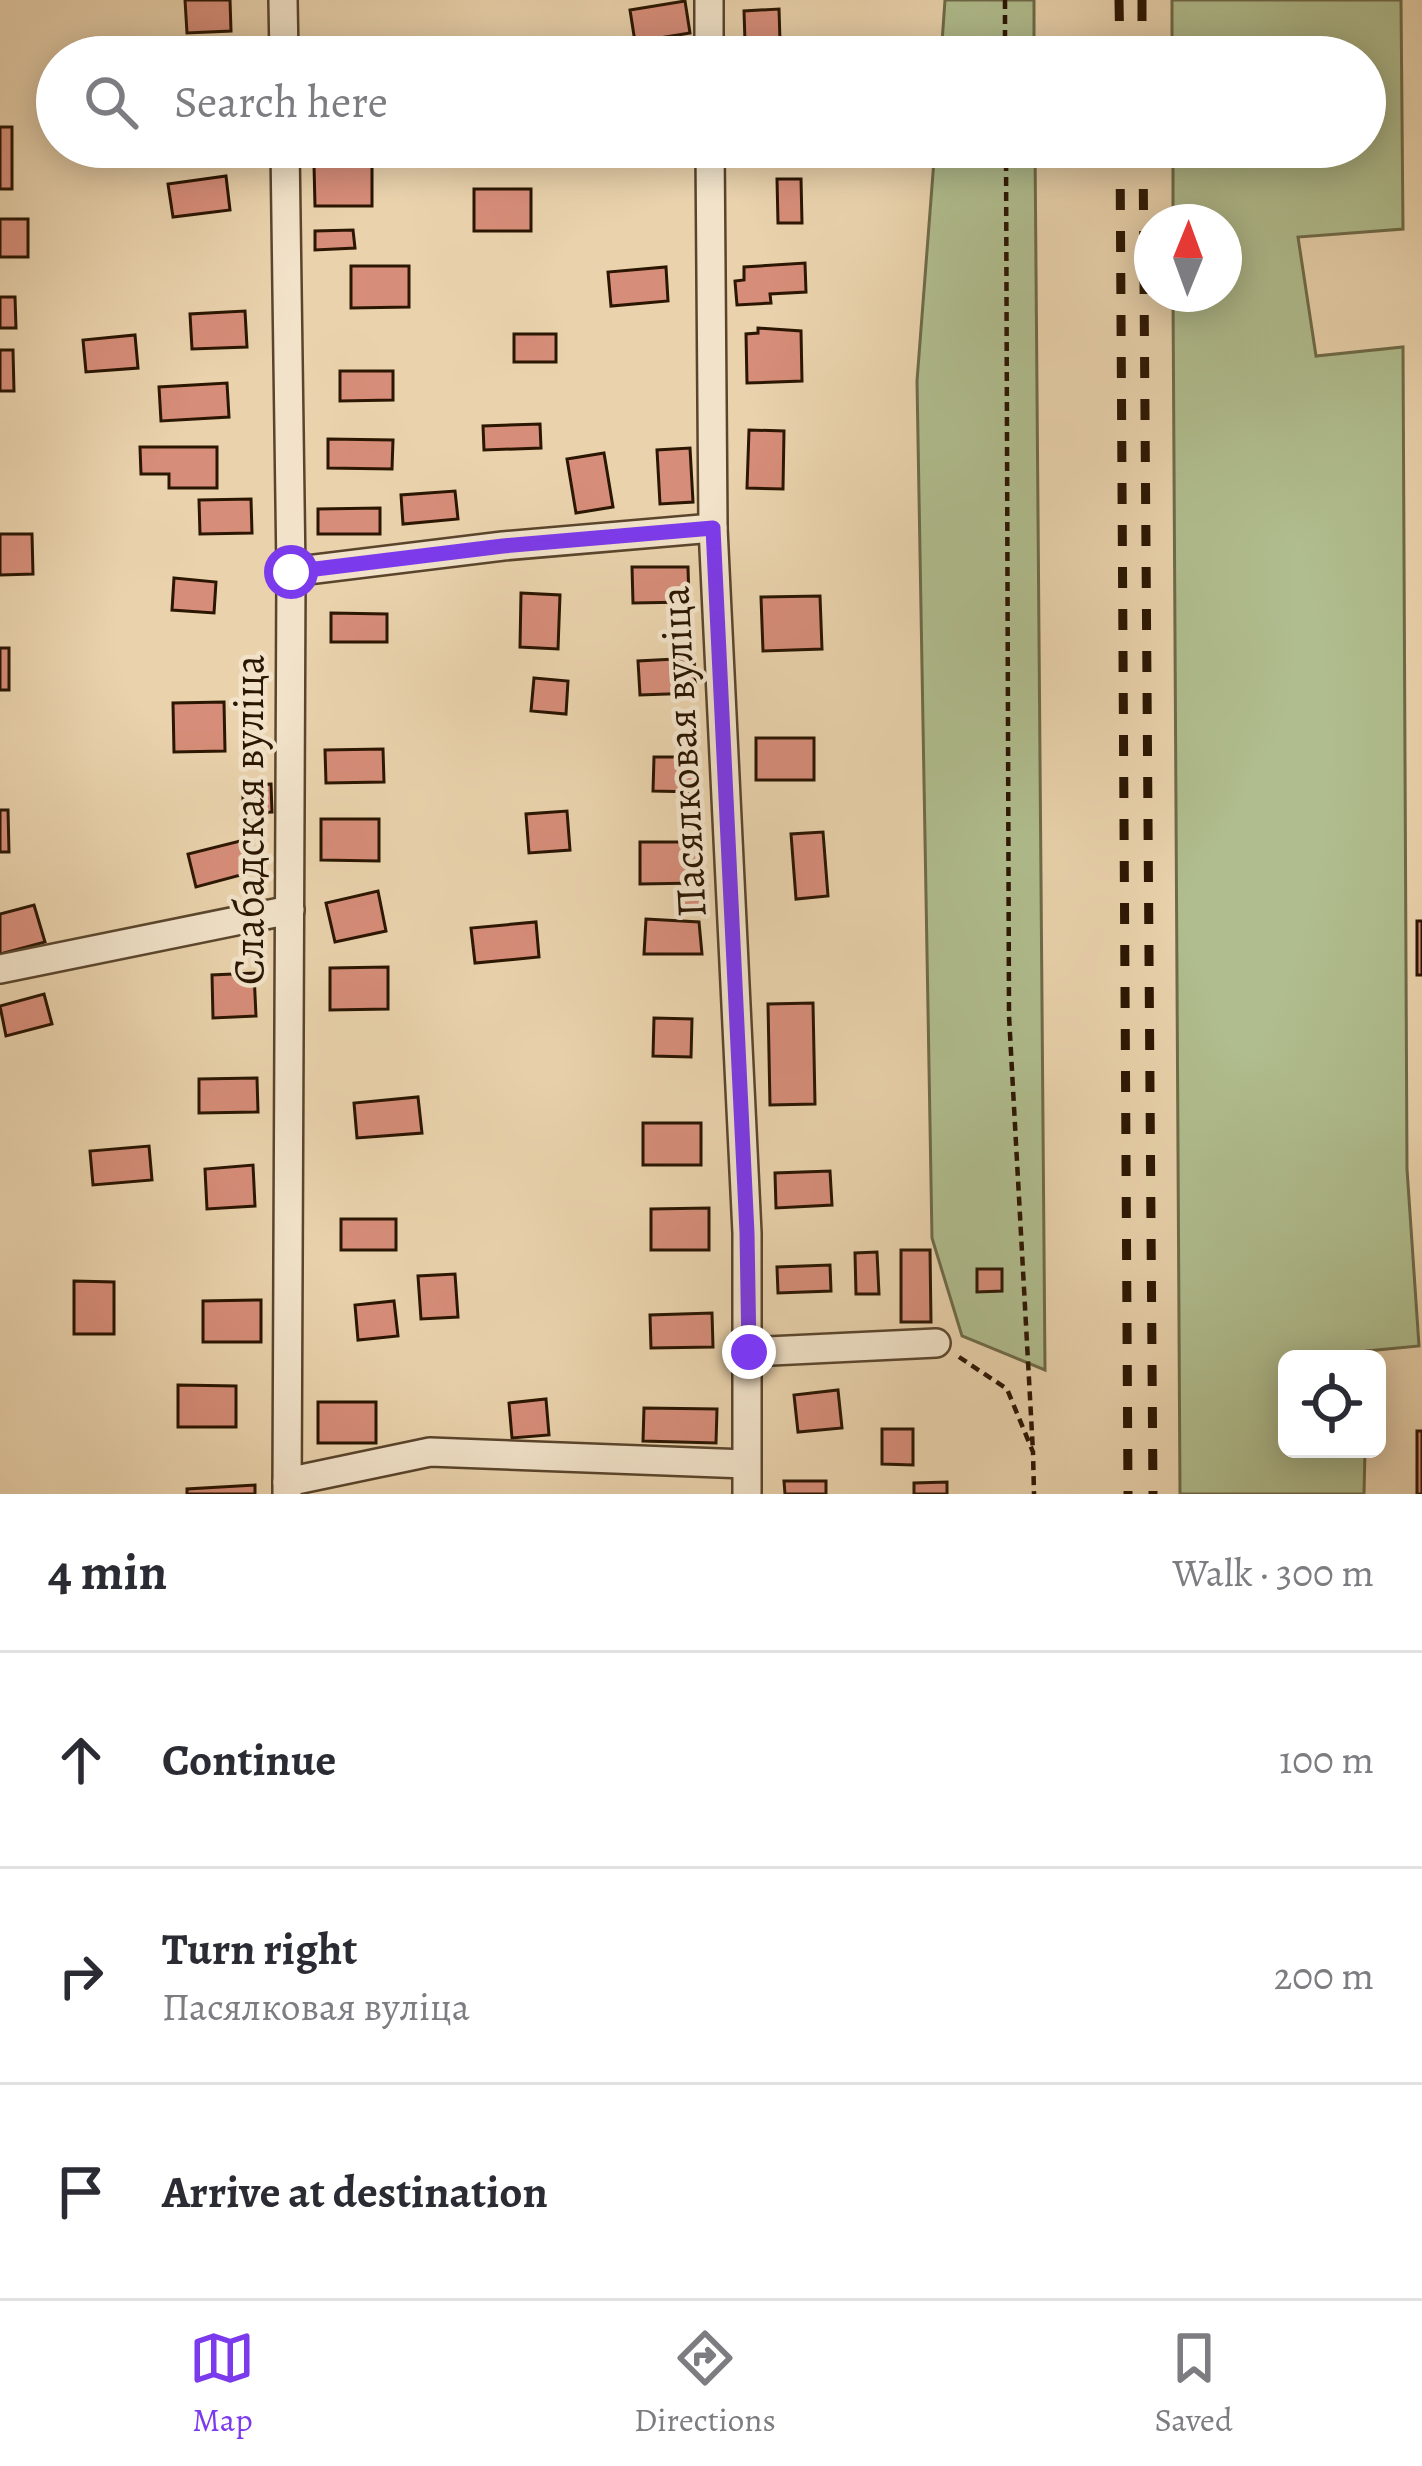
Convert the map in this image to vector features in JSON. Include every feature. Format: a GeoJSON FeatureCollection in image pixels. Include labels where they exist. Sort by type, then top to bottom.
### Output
{"type":"FeatureCollection","features":[{"type":"Feature","properties":{"kind":"street"},"geometry":{"type":"LineString","coordinates":[[283,0],[284,36]]}},
{"type":"Feature","properties":{"kind":"street"},"geometry":{"type":"LineString","coordinates":[[709,0],[709,36]]}},
{"type":"Feature","properties":{"kind":"street","name":"Слабадская вуліца"},"geometry":{"type":"LineString","coordinates":[[285,168],[291,572],[287,1488]]}},
{"type":"Feature","properties":{"kind":"street","name":"Пасялковая вуліца"},"geometry":{"type":"LineString","coordinates":[[710,168],[713,528],[746,1210],[747,1494]]}},
{"type":"Feature","properties":{"kind":"street"},"geometry":{"type":"LineString","coordinates":[[291,572],[503,546],[713,528]]}},
{"type":"Feature","properties":{"kind":"street"},"geometry":{"type":"LineString","coordinates":[[0,969],[290,910]]}},
{"type":"Feature","properties":{"kind":"street"},"geometry":{"type":"LineString","coordinates":[[749,1352],[936,1342]]}},
{"type":"Feature","properties":{"kind":"street"},"geometry":{"type":"LineString","coordinates":[[287,1488],[430,1452],[746,1464]]}},
{"type":"Feature","properties":{"kind":"path"},"geometry":{"type":"LineString","coordinates":[[1005,0],[1005,36]]}},
{"type":"Feature","properties":{"kind":"path"},"geometry":{"type":"LineString","coordinates":[[1006,168],[1010,1016],[1034,1494]]}},
{"type":"Feature","properties":{"kind":"path"},"geometry":{"type":"LineString","coordinates":[[936,1342],[1007,1389],[1033,1452]]}},
{"type":"Feature","properties":{"kind":"green space"},"geometry":{"type":"Polygon","coordinates":[[[945,0],[1034,0],[1034,36],[942,36],[945,0]]]}},
{"type":"Feature","properties":{"kind":"green space"},"geometry":{"type":"Polygon","coordinates":[[[1172,0],[1401,0],[1403,229],[1298,237],[1316,356],[1403,347],[1407,1169],[1419,1346],[1278,1350],[1278,1458],[1365,1458],[1364,1494],[1180,1494],[1173,312],[1242,312],[1242,204],[1173,204],[1173,168],[1386,168],[1386,36],[1172,36],[1172,0]]]}},
{"type":"Feature","properties":{"kind":"green space"},"geometry":{"type":"Polygon","coordinates":[[[933,168],[1035,168],[1045,1370],[962,1336],[932,1238],[917,381],[933,168]]]}},
{"type":"Feature","properties":{"kind":"building"},"geometry":{"type":"Polygon","coordinates":[[[185,0],[230,0],[231,31],[187,33],[185,0]]]}},
{"type":"Feature","properties":{"kind":"building"},"geometry":{"type":"Polygon","coordinates":[[[685,1],[690,33],[634,36],[630,10],[685,1]]]}},
{"type":"Feature","properties":{"kind":"building"},"geometry":{"type":"Polygon","coordinates":[[[779,9],[780,36],[745,36],[744,11],[779,9]]]}},
{"type":"Feature","properties":{"kind":"building"},"geometry":{"type":"Polygon","coordinates":[[[0,127],[12,127],[12,189],[0,189],[0,127]]]}},
{"type":"Feature","properties":{"kind":"building"},"geometry":{"type":"Polygon","coordinates":[[[314,168],[372,168],[372,206],[315,206],[314,168]]]}},
{"type":"Feature","properties":{"kind":"building"},"geometry":{"type":"Polygon","coordinates":[[[226,176],[230,210],[173,217],[168,184],[226,176]]]}},
{"type":"Feature","properties":{"kind":"building"},"geometry":{"type":"Polygon","coordinates":[[[777,179],[801,179],[802,223],[778,223],[777,179]]]}},
{"type":"Feature","properties":{"kind":"building"},"geometry":{"type":"Polygon","coordinates":[[[474,189],[531,189],[531,231],[474,231],[474,189]]]}},
{"type":"Feature","properties":{"kind":"building"},"geometry":{"type":"Polygon","coordinates":[[[0,219],[28,219],[28,257],[0,257],[0,219]]]}},
{"type":"Feature","properties":{"kind":"building"},"geometry":{"type":"Polygon","coordinates":[[[353,230],[355,248],[315,250],[315,231],[353,230]]]}},
{"type":"Feature","properties":{"kind":"building"},"geometry":{"type":"Polygon","coordinates":[[[805,263],[806,292],[770,294],[771,303],[737,305],[735,281],[744,280],[744,267],[805,263]]]}},
{"type":"Feature","properties":{"kind":"building"},"geometry":{"type":"Polygon","coordinates":[[[351,266],[409,266],[409,307],[351,308],[351,266]]]}},
{"type":"Feature","properties":{"kind":"building"},"geometry":{"type":"Polygon","coordinates":[[[666,267],[668,301],[611,306],[608,272],[666,267]]]}},
{"type":"Feature","properties":{"kind":"building"},"geometry":{"type":"Polygon","coordinates":[[[0,297],[15,297],[16,328],[0,328],[0,297]]]}},
{"type":"Feature","properties":{"kind":"building"},"geometry":{"type":"Polygon","coordinates":[[[245,311],[247,347],[192,349],[190,314],[245,311]]]}},
{"type":"Feature","properties":{"kind":"building"},"geometry":{"type":"Polygon","coordinates":[[[758,328],[801,331],[802,381],[747,383],[746,334],[758,333],[758,328]]]}},
{"type":"Feature","properties":{"kind":"building"},"geometry":{"type":"Polygon","coordinates":[[[514,334],[556,334],[556,362],[514,362],[514,334]]]}},
{"type":"Feature","properties":{"kind":"building"},"geometry":{"type":"Polygon","coordinates":[[[135,335],[138,368],[86,372],[83,340],[135,335]]]}},
{"type":"Feature","properties":{"kind":"building"},"geometry":{"type":"Polygon","coordinates":[[[0,350],[13,350],[14,391],[0,391],[0,350]]]}},
{"type":"Feature","properties":{"kind":"building"},"geometry":{"type":"Polygon","coordinates":[[[340,371],[393,371],[393,400],[340,401],[340,371]]]}},
{"type":"Feature","properties":{"kind":"building"},"geometry":{"type":"Polygon","coordinates":[[[227,383],[229,417],[161,421],[159,387],[227,383]]]}},
{"type":"Feature","properties":{"kind":"building"},"geometry":{"type":"Polygon","coordinates":[[[540,424],[541,448],[484,450],[483,426],[540,424]]]}},
{"type":"Feature","properties":{"kind":"building"},"geometry":{"type":"Polygon","coordinates":[[[749,430],[784,431],[783,489],[747,488],[749,430]]]}},
{"type":"Feature","properties":{"kind":"building"},"geometry":{"type":"Polygon","coordinates":[[[328,439],[393,440],[392,469],[328,468],[328,439]]]}},
{"type":"Feature","properties":{"kind":"building"},"geometry":{"type":"Polygon","coordinates":[[[140,447],[217,447],[217,488],[169,488],[169,474],[141,474],[140,447]]]}},
{"type":"Feature","properties":{"kind":"building"},"geometry":{"type":"Polygon","coordinates":[[[690,448],[693,502],[660,504],[657,450],[690,448]]]}},
{"type":"Feature","properties":{"kind":"building"},"geometry":{"type":"Polygon","coordinates":[[[604,453],[613,507],[576,513],[567,459],[604,453]]]}},
{"type":"Feature","properties":{"kind":"building"},"geometry":{"type":"Polygon","coordinates":[[[455,491],[458,519],[403,524],[401,495],[455,491]]]}},
{"type":"Feature","properties":{"kind":"building"},"geometry":{"type":"Polygon","coordinates":[[[251,499],[252,533],[200,534],[199,500],[251,499]]]}},
{"type":"Feature","properties":{"kind":"building"},"geometry":{"type":"Polygon","coordinates":[[[380,508],[380,534],[318,534],[318,509],[380,508]]]}},
{"type":"Feature","properties":{"kind":"building"},"geometry":{"type":"Polygon","coordinates":[[[0,534],[32,534],[33,574],[0,575],[0,534]]]}},
{"type":"Feature","properties":{"kind":"building"},"geometry":{"type":"Polygon","coordinates":[[[632,567],[688,567],[689,602],[633,603],[632,567]]]}},
{"type":"Feature","properties":{"kind":"building"},"geometry":{"type":"Polygon","coordinates":[[[174,578],[216,582],[214,613],[172,610],[174,578]]]}},
{"type":"Feature","properties":{"kind":"building"},"geometry":{"type":"Polygon","coordinates":[[[521,593],[560,595],[558,649],[520,647],[521,593]]]}},
{"type":"Feature","properties":{"kind":"building"},"geometry":{"type":"Polygon","coordinates":[[[820,596],[822,649],[763,651],[761,597],[820,596]]]}},
{"type":"Feature","properties":{"kind":"building"},"geometry":{"type":"Polygon","coordinates":[[[331,613],[387,614],[387,642],[331,642],[331,613]]]}},
{"type":"Feature","properties":{"kind":"building"},"geometry":{"type":"Polygon","coordinates":[[[0,648],[9,648],[9,690],[0,690],[0,648]]]}},
{"type":"Feature","properties":{"kind":"building"},"geometry":{"type":"Polygon","coordinates":[[[694,658],[696,693],[640,695],[638,661],[694,658]]]}},
{"type":"Feature","properties":{"kind":"building"},"geometry":{"type":"Polygon","coordinates":[[[534,678],[568,681],[566,714],[531,711],[534,678]]]}},
{"type":"Feature","properties":{"kind":"building"},"geometry":{"type":"Polygon","coordinates":[[[224,702],[225,751],[174,752],[173,703],[224,702]]]}},
{"type":"Feature","properties":{"kind":"building"},"geometry":{"type":"Polygon","coordinates":[[[756,738],[814,738],[814,780],[756,780],[756,738]]]}},
{"type":"Feature","properties":{"kind":"building"},"geometry":{"type":"Polygon","coordinates":[[[383,749],[384,782],[326,783],[325,750],[383,749]]]}},
{"type":"Feature","properties":{"kind":"building"},"geometry":{"type":"Polygon","coordinates":[[[654,757],[697,757],[697,792],[653,791],[654,757]]]}},
{"type":"Feature","properties":{"kind":"building"},"geometry":{"type":"Polygon","coordinates":[[[271,784],[272,812],[243,813],[243,785],[271,784]]]}},
{"type":"Feature","properties":{"kind":"building"},"geometry":{"type":"Polygon","coordinates":[[[0,810],[8,810],[9,852],[0,852],[0,810]]]}},
{"type":"Feature","properties":{"kind":"building"},"geometry":{"type":"Polygon","coordinates":[[[567,811],[570,850],[529,853],[526,814],[567,811]]]}},
{"type":"Feature","properties":{"kind":"building"},"geometry":{"type":"Polygon","coordinates":[[[321,819],[379,819],[379,861],[321,860],[321,819]]]}},
{"type":"Feature","properties":{"kind":"building"},"geometry":{"type":"Polygon","coordinates":[[[823,832],[828,896],[796,899],[791,834],[823,832]]]}},
{"type":"Feature","properties":{"kind":"building"},"geometry":{"type":"Polygon","coordinates":[[[244,840],[252,872],[196,887],[188,854],[244,840]]]}},
{"type":"Feature","properties":{"kind":"building"},"geometry":{"type":"Polygon","coordinates":[[[640,842],[698,842],[698,883],[640,884],[640,842]]]}},
{"type":"Feature","properties":{"kind":"building"},"geometry":{"type":"Polygon","coordinates":[[[378,891],[386,931],[335,942],[326,903],[378,891]]]}},
{"type":"Feature","properties":{"kind":"building"},"geometry":{"type":"Polygon","coordinates":[[[681,892],[703,892],[704,907],[679,907],[681,892]]]}},
{"type":"Feature","properties":{"kind":"building"},"geometry":{"type":"Polygon","coordinates":[[[34,905],[45,942],[0,954],[0,914],[34,905]]]}},
{"type":"Feature","properties":{"kind":"building"},"geometry":{"type":"Polygon","coordinates":[[[646,919],[699,922],[702,954],[644,954],[646,919]]]}},
{"type":"Feature","properties":{"kind":"building"},"geometry":{"type":"Polygon","coordinates":[[[1417,921],[1422,921],[1422,975],[1417,975],[1417,921]]]}},
{"type":"Feature","properties":{"kind":"building"},"geometry":{"type":"Polygon","coordinates":[[[536,922],[539,957],[475,963],[471,928],[536,922]]]}},
{"type":"Feature","properties":{"kind":"building"},"geometry":{"type":"Polygon","coordinates":[[[388,967],[388,1009],[330,1010],[330,968],[388,967]]]}},
{"type":"Feature","properties":{"kind":"building"},"geometry":{"type":"Polygon","coordinates":[[[254,973],[256,1016],[213,1018],[212,975],[254,973]]]}},
{"type":"Feature","properties":{"kind":"building"},"geometry":{"type":"Polygon","coordinates":[[[44,994],[52,1024],[6,1036],[0,1006],[44,994]]]}},
{"type":"Feature","properties":{"kind":"building"},"geometry":{"type":"Polygon","coordinates":[[[813,1003],[815,1104],[770,1105],[768,1004],[813,1003]]]}},
{"type":"Feature","properties":{"kind":"building"},"geometry":{"type":"Polygon","coordinates":[[[654,1018],[692,1019],[691,1057],[653,1056],[654,1018]]]}},
{"type":"Feature","properties":{"kind":"building"},"geometry":{"type":"Polygon","coordinates":[[[257,1078],[258,1112],[199,1113],[199,1079],[257,1078]]]}},
{"type":"Feature","properties":{"kind":"building"},"geometry":{"type":"Polygon","coordinates":[[[418,1097],[422,1133],[357,1138],[354,1103],[418,1097]]]}},
{"type":"Feature","properties":{"kind":"building"},"geometry":{"type":"Polygon","coordinates":[[[643,1123],[701,1123],[701,1165],[643,1165],[643,1123]]]}},
{"type":"Feature","properties":{"kind":"building"},"geometry":{"type":"Polygon","coordinates":[[[149,1146],[152,1180],[93,1185],[90,1151],[149,1146]]]}},
{"type":"Feature","properties":{"kind":"building"},"geometry":{"type":"Polygon","coordinates":[[[253,1165],[255,1206],[207,1209],[205,1169],[253,1165]]]}},
{"type":"Feature","properties":{"kind":"building"},"geometry":{"type":"Polygon","coordinates":[[[830,1171],[832,1205],[776,1208],[775,1173],[830,1171]]]}},
{"type":"Feature","properties":{"kind":"building"},"geometry":{"type":"Polygon","coordinates":[[[709,1208],[709,1250],[651,1250],[651,1209],[709,1208]]]}},
{"type":"Feature","properties":{"kind":"building"},"geometry":{"type":"Polygon","coordinates":[[[341,1219],[396,1219],[396,1250],[341,1250],[341,1219]]]}},
{"type":"Feature","properties":{"kind":"building"},"geometry":{"type":"Polygon","coordinates":[[[901,1250],[930,1250],[931,1322],[901,1322],[901,1250]]]}},
{"type":"Feature","properties":{"kind":"building"},"geometry":{"type":"Polygon","coordinates":[[[877,1252],[879,1294],[856,1294],[855,1253],[877,1252]]]}},
{"type":"Feature","properties":{"kind":"building"},"geometry":{"type":"Polygon","coordinates":[[[830,1265],[831,1291],[778,1293],[777,1267],[830,1265]]]}},
{"type":"Feature","properties":{"kind":"building"},"geometry":{"type":"Polygon","coordinates":[[[977,1269],[1002,1269],[1002,1291],[977,1292],[977,1269]]]}},
{"type":"Feature","properties":{"kind":"building"},"geometry":{"type":"Polygon","coordinates":[[[455,1274],[458,1317],[421,1319],[418,1276],[455,1274]]]}},
{"type":"Feature","properties":{"kind":"building"},"geometry":{"type":"Polygon","coordinates":[[[74,1281],[114,1282],[114,1334],[74,1334],[74,1281]]]}},
{"type":"Feature","properties":{"kind":"building"},"geometry":{"type":"Polygon","coordinates":[[[261,1300],[261,1342],[203,1342],[203,1301],[261,1300]]]}},
{"type":"Feature","properties":{"kind":"building"},"geometry":{"type":"Polygon","coordinates":[[[394,1301],[398,1336],[358,1340],[355,1305],[394,1301]]]}},
{"type":"Feature","properties":{"kind":"building"},"geometry":{"type":"Polygon","coordinates":[[[712,1313],[713,1347],[651,1348],[650,1315],[712,1313]]]}},
{"type":"Feature","properties":{"kind":"building"},"geometry":{"type":"Polygon","coordinates":[[[178,1385],[236,1386],[236,1427],[178,1427],[178,1385]]]}},
{"type":"Feature","properties":{"kind":"building"},"geometry":{"type":"Polygon","coordinates":[[[838,1390],[842,1428],[798,1432],[794,1395],[838,1390]]]}},
{"type":"Feature","properties":{"kind":"building"},"geometry":{"type":"Polygon","coordinates":[[[546,1399],[549,1435],[512,1438],[509,1403],[546,1399]]]}},
{"type":"Feature","properties":{"kind":"building"},"geometry":{"type":"Polygon","coordinates":[[[318,1402],[376,1402],[376,1443],[318,1443],[318,1402]]]}},
{"type":"Feature","properties":{"kind":"building"},"geometry":{"type":"Polygon","coordinates":[[[644,1408],[717,1409],[716,1443],[643,1441],[644,1408]]]}},
{"type":"Feature","properties":{"kind":"building"},"geometry":{"type":"Polygon","coordinates":[[[882,1429],[913,1429],[913,1465],[882,1464],[882,1429]]]}},
{"type":"Feature","properties":{"kind":"building"},"geometry":{"type":"Polygon","coordinates":[[[1417,1431],[1422,1431],[1422,1494],[1417,1494],[1417,1431]]]}},
{"type":"Feature","properties":{"kind":"building"},"geometry":{"type":"Polygon","coordinates":[[[784,1481],[826,1481],[826,1494],[785,1494],[784,1481]]]}},
{"type":"Feature","properties":{"kind":"building"},"geometry":{"type":"Polygon","coordinates":[[[947,1482],[947,1494],[914,1494],[914,1483],[947,1482]]]}},
{"type":"Feature","properties":{"kind":"building"},"geometry":{"type":"Polygon","coordinates":[[[255,1485],[255,1494],[187,1494],[187,1489],[255,1485]]]}},
{"type":"Feature","properties":{"kind":"railway"},"geometry":{"type":"LineString","coordinates":[[1119,0],[1120,36]]}},
{"type":"Feature","properties":{"kind":"railway"},"geometry":{"type":"LineString","coordinates":[[1142,0],[1142,36]]}},
{"type":"Feature","properties":{"kind":"railway"},"geometry":{"type":"LineString","coordinates":[[1120,168],[1128,1494]]}},
{"type":"Feature","properties":{"kind":"railway"},"geometry":{"type":"LineString","coordinates":[[1143,168],[1153,1494]]}},
{"type":"Feature","properties":{"kind":"route"},"geometry":{"type":"LineString","coordinates":[[291,572],[503,546],[713,528],[749,1352]]}}]}
